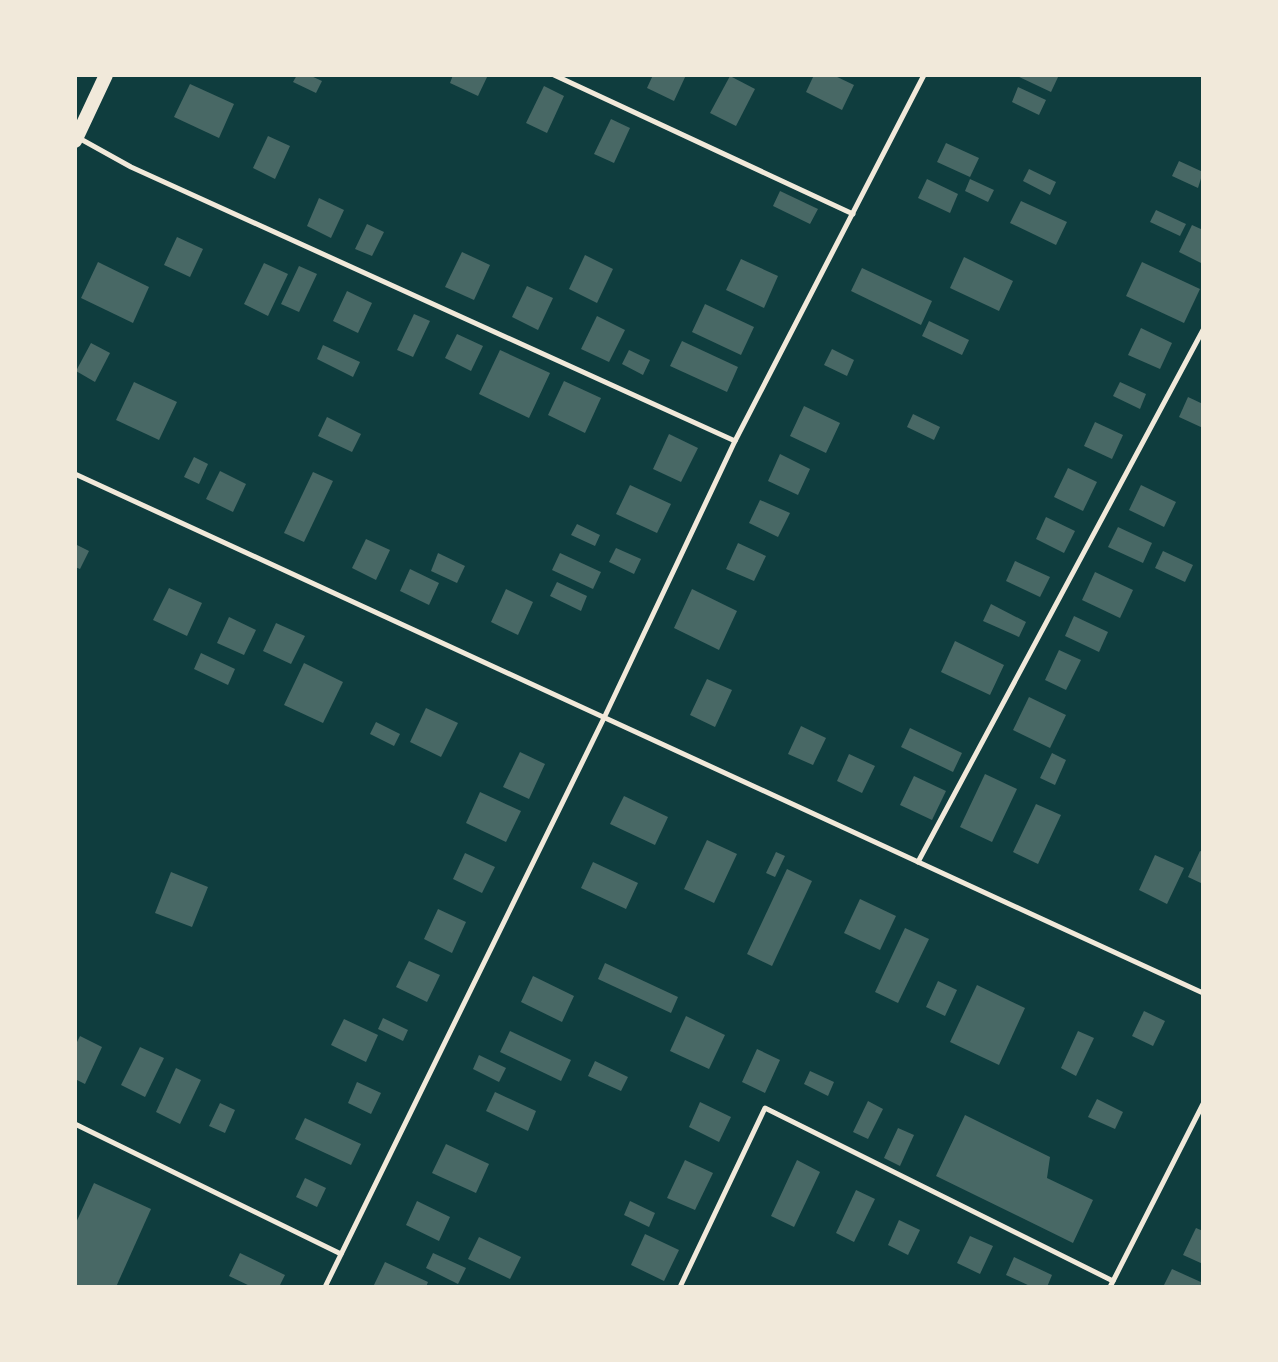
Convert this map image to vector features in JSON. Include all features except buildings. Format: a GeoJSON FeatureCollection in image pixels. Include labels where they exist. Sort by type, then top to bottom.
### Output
{"type":"FeatureCollection","features":[{"type":"Feature","properties":{"kind":"main road"},"geometry":{"type":"LineString","coordinates":[[76,139],[106,75]]}},
{"type":"Feature","properties":{"kind":"lane"},"geometry":{"type":"LineString","coordinates":[[554,75],[853,214]]}},
{"type":"Feature","properties":{"kind":"lane"},"geometry":{"type":"LineString","coordinates":[[325,1287],[604,718],[735,441],[924,75]]}},
{"type":"Feature","properties":{"kind":"lane"},"geometry":{"type":"LineString","coordinates":[[76,139],[131,167],[735,441]]}},
{"type":"Feature","properties":{"kind":"lane"},"geometry":{"type":"LineString","coordinates":[[918,862],[1203,330]]}},
{"type":"Feature","properties":{"kind":"lane"},"geometry":{"type":"LineString","coordinates":[[75,474],[1203,993]]}},
{"type":"Feature","properties":{"kind":"lane"},"geometry":{"type":"LineString","coordinates":[[680,1287],[765,1108],[1111,1284],[1203,1104]]}},
{"type":"Feature","properties":{"kind":"lane"},"geometry":{"type":"LineString","coordinates":[[75,1124],[341,1254]]}}]}
